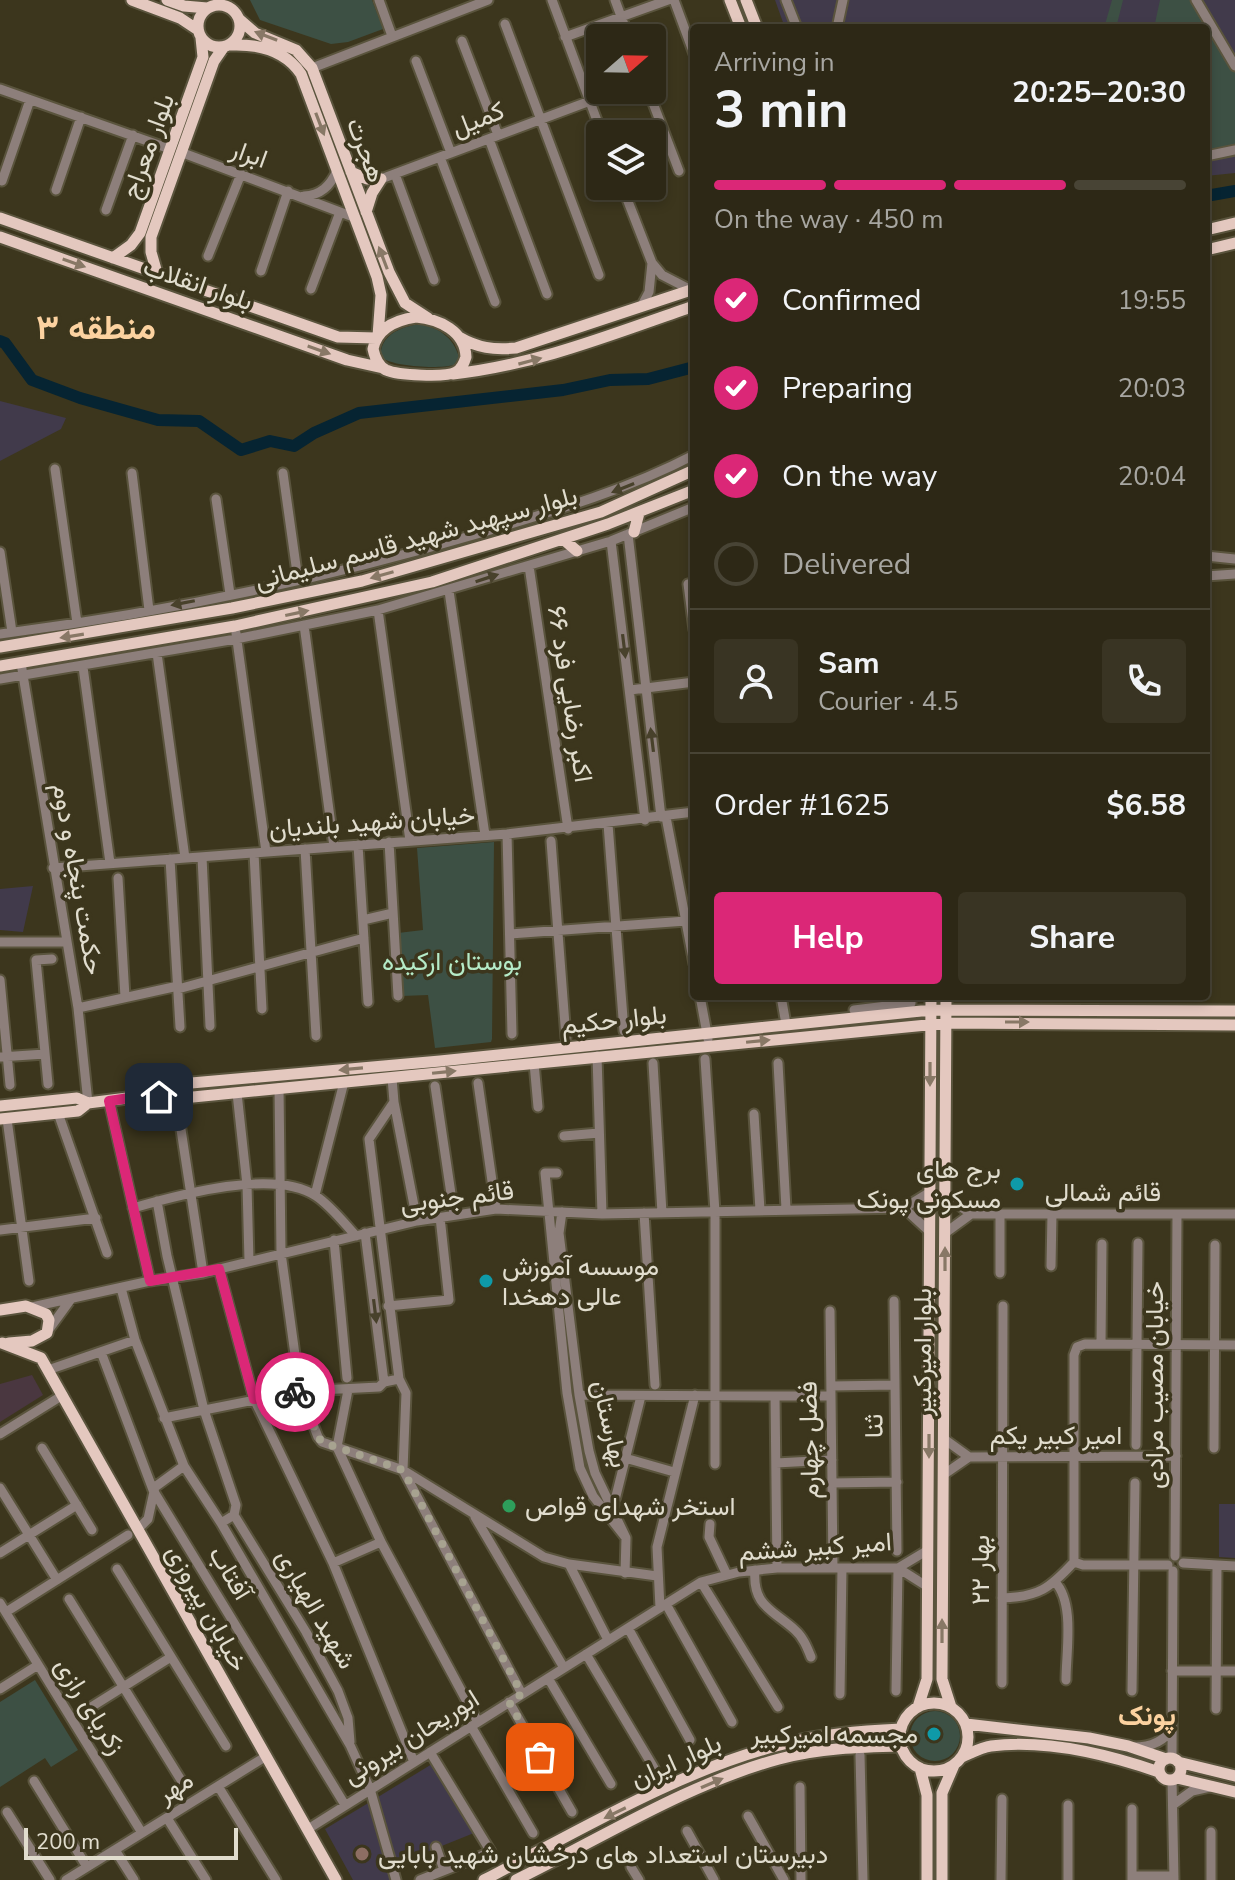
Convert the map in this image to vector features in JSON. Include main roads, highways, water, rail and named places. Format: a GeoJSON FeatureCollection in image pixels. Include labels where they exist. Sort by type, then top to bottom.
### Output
{"type":"FeatureCollection","features":[{"type":"Feature","properties":{"kind":"main road"},"geometry":{"type":"LineString","coordinates":[[132,0],[180,18],[206,44],[251,45],[281,55],[306,71]]}},
{"type":"Feature","properties":{"kind":"main road"},"geometry":{"type":"LineString","coordinates":[[167,0],[184,6],[220,5],[230,8],[255,33],[296,50],[306,71]]}},
{"type":"Feature","properties":{"kind":"main road"},"geometry":{"type":"LineString","coordinates":[[227,46],[239,34],[237,0]]}},
{"type":"Feature","properties":{"kind":"main road"},"geometry":{"type":"LineString","coordinates":[[746,0],[755,24]]}},
{"type":"Feature","properties":{"kind":"main road"},"geometry":{"type":"LineString","coordinates":[[730,3],[739,24]]}},
{"type":"Feature","properties":{"kind":"main road"},"geometry":{"type":"LineString","coordinates":[[199,34],[198,21],[211,5]]}},
{"type":"Feature","properties":{"kind":"main road","name":"بلوار معراج"},"geometry":{"type":"LineString","coordinates":[[176,151],[203,57],[199,34]]}},
{"type":"Feature","properties":{"kind":"main road","name":"بلوار معراج"},"geometry":{"type":"LineString","coordinates":[[157,273],[146,235],[176,151],[214,61],[227,46]]}},
{"type":"Feature","properties":{"kind":"main road","name":"هجرت"},"geometry":{"type":"LineString","coordinates":[[306,71],[337,171],[405,303],[428,318]]}},
{"type":"Feature","properties":{"kind":"main road","name":"هجرت"},"geometry":{"type":"LineString","coordinates":[[306,71],[351,172],[381,295],[377,337]]}},
{"type":"Feature","properties":{"kind":"main road"},"geometry":{"type":"LineString","coordinates":[[351,172],[367,179],[381,179],[361,216]]}},
{"type":"Feature","properties":{"kind":"main road","name":"بلوار انقلاب"},"geometry":{"type":"LineString","coordinates":[[1,217],[338,337],[377,337]]}},
{"type":"Feature","properties":{"kind":"main road"},"geometry":{"type":"LineString","coordinates":[[1210,229],[1235,223]]}},
{"type":"Feature","properties":{"kind":"main road","name":"بلوار معراج"},"geometry":{"type":"LineString","coordinates":[[113,258],[146,235]]}},
{"type":"Feature","properties":{"kind":"main road","name":"بلوار انقلاب"},"geometry":{"type":"LineString","coordinates":[[0,237],[347,360],[383,368]]}},
{"type":"Feature","properties":{"kind":"main road"},"geometry":{"type":"LineString","coordinates":[[1210,249],[1235,243]]}},
{"type":"Feature","properties":{"kind":"main road"},"geometry":{"type":"LineString","coordinates":[[459,337],[475,346],[493,350],[516,348],[690,290]]}},
{"type":"Feature","properties":{"kind":"main road"},"geometry":{"type":"LineString","coordinates":[[453,374],[462,367],[466,357],[465,346],[450,328],[428,318],[404,318],[377,337],[374,355],[383,368],[418,375],[453,374],[495,370],[543,358],[690,307]]}},
{"type":"Feature","properties":{"kind":"main road","name":"بلوار سپهبد شهید قاسم سلیمانی"},"geometry":{"type":"LineString","coordinates":[[0,647],[37,635],[263,602],[362,581],[601,512],[690,472]]}},
{"type":"Feature","properties":{"kind":"main road","name":"بلوار سپهبد شهید قاسم سلیمانی"},"geometry":{"type":"LineString","coordinates":[[0,666],[235,626],[432,582],[639,513],[690,492]]}},
{"type":"Feature","properties":{"kind":"main road"},"geometry":{"type":"LineString","coordinates":[[631,533],[639,513]]}},
{"type":"Feature","properties":{"kind":"main road"},"geometry":{"type":"LineString","coordinates":[[563,539],[577,551]]}},
{"type":"Feature","properties":{"kind":"main road"},"geometry":{"type":"LineString","coordinates":[[444,557],[443,568],[450,577]]}},
{"type":"Feature","properties":{"kind":"main road"},"geometry":{"type":"LineString","coordinates":[[425,563],[433,571],[432,582]]}},
{"type":"Feature","properties":{"kind":"main road"},"geometry":{"type":"LineString","coordinates":[[259,588],[263,602]]}},
{"type":"Feature","properties":{"kind":"main road","name":"بلوار امیرکبیر"},"geometry":{"type":"LineString","coordinates":[[918,1707],[927,1679],[931,1000]]}},
{"type":"Feature","properties":{"kind":"main road","name":"بلوار امیرکبیر"},"geometry":{"type":"LineString","coordinates":[[946,1000],[942,1679],[951,1707]]}},
{"type":"Feature","properties":{"kind":"main road"},"geometry":{"type":"LineString","coordinates":[[1171,1023],[1172,1000]]}},
{"type":"Feature","properties":{"kind":"main road"},"geometry":{"type":"LineString","coordinates":[[1187,1000],[1188,1024]]}},
{"type":"Feature","properties":{"kind":"main road","name":"بلوار حکیم"},"geometry":{"type":"LineString","coordinates":[[143,1096],[237,1093],[947,1023],[1172,1009],[1235,1011]]}},
{"type":"Feature","properties":{"kind":"main road","name":"بلوار حکیم"},"geometry":{"type":"LineString","coordinates":[[0,1106],[77,1098],[88,1103],[109,1101],[143,1096],[180,1084],[440,1061],[855,1014],[946,1010],[1235,1025]]}},
{"type":"Feature","properties":{"kind":"main road","name":"بلوار حکیم"},"geometry":{"type":"LineString","coordinates":[[4,1119],[78,1111],[88,1103]]}},
{"type":"Feature","properties":{"kind":"main road"},"geometry":{"type":"LineString","coordinates":[[0,1310],[32,1307],[46,1314],[49,1320],[41,1358],[1,1343]]}},
{"type":"Feature","properties":{"kind":"main road"},"geometry":{"type":"LineString","coordinates":[[1,1343],[32,1341],[46,1333]]}},
{"type":"Feature","properties":{"kind":"main road","name":"خیابان پیروزی"},"geometry":{"type":"LineString","coordinates":[[41,1358],[133,1532],[336,1880]]}},
{"type":"Feature","properties":{"kind":"main road"},"geometry":{"type":"LineString","coordinates":[[942,1880],[942,1793],[958,1761],[969,1735],[966,1724],[951,1707],[929,1703],[918,1707],[911,1712],[901,1729],[902,1746],[912,1763],[920,1768],[932,1771],[958,1761],[989,1746],[1051,1747],[1124,1760],[1159,1772]]}},
{"type":"Feature","properties":{"kind":"main road"},"geometry":{"type":"LineString","coordinates":[[966,1724],[1053,1732],[1128,1746],[1235,1776]]}},
{"type":"Feature","properties":{"kind":"main road","name":"بلوار ایران"},"geometry":{"type":"LineString","coordinates":[[484,1880],[694,1774],[747,1754],[833,1733],[901,1729]]}},
{"type":"Feature","properties":{"kind":"main road","name":"بلوار ایران"},"geometry":{"type":"LineString","coordinates":[[516,1880],[677,1799],[753,1767],[815,1751],[902,1746]]}},
{"type":"Feature","properties":{"kind":"main road"},"geometry":{"type":"LineString","coordinates":[[1172,1760],[1160,1764],[1162,1778],[1235,1792]]}},
{"type":"Feature","properties":{"kind":"main road"},"geometry":{"type":"LineString","coordinates":[[1172,1760],[1181,1770],[1174,1779]]}},
{"type":"Feature","properties":{"kind":"main road"},"geometry":{"type":"LineString","coordinates":[[920,1768],[927,1795],[927,1880]]}},
{"type":"Feature","properties":{"kind":"waterway"},"geometry":{"type":"LineString","coordinates":[[1210,195],[1235,191]]}},
{"type":"Feature","properties":{"kind":"waterway"},"geometry":{"type":"LineString","coordinates":[[0,341],[5,343],[32,380],[80,398],[158,420],[199,421],[241,450],[270,441],[294,446],[314,433],[359,413],[563,390],[610,380],[648,379],[690,368]]}},
{"type":"Feature","properties":{"kind":"place","name":"برج های مسکونی پونک"},"geometry":{"type":"Point","coordinates":[1017,1184]}},
{"type":"Feature","properties":{"kind":"place","name":"موسسه آموزش عالی دهخدا"},"geometry":{"type":"Point","coordinates":[486,1281]}},
{"type":"Feature","properties":{"kind":"place","name":"استخر شهدای قواص"},"geometry":{"type":"Point","coordinates":[509,1506]}},
{"type":"Feature","properties":{"kind":"place","name":"مجسمه امیرکبیر"},"geometry":{"type":"Point","coordinates":[934,1734]}},
{"type":"Feature","properties":{"kind":"place","name":"دبیرستان استعداد های درخشان شهید بابایی"},"geometry":{"type":"Point","coordinates":[362,1854]}},
{"type":"Feature","properties":{"kind":"district","name":"منطقه ۳"},"geometry":{"type":"Point","coordinates":[96,328]}},
{"type":"Feature","properties":{"kind":"district","name":"پونک"},"geometry":{"type":"Point","coordinates":[1147,1716]}},
{"type":"Feature","properties":{"kind":"park label","name":"بوستان ارکیده"},"geometry":{"type":"Point","coordinates":[452,961]}}]}
